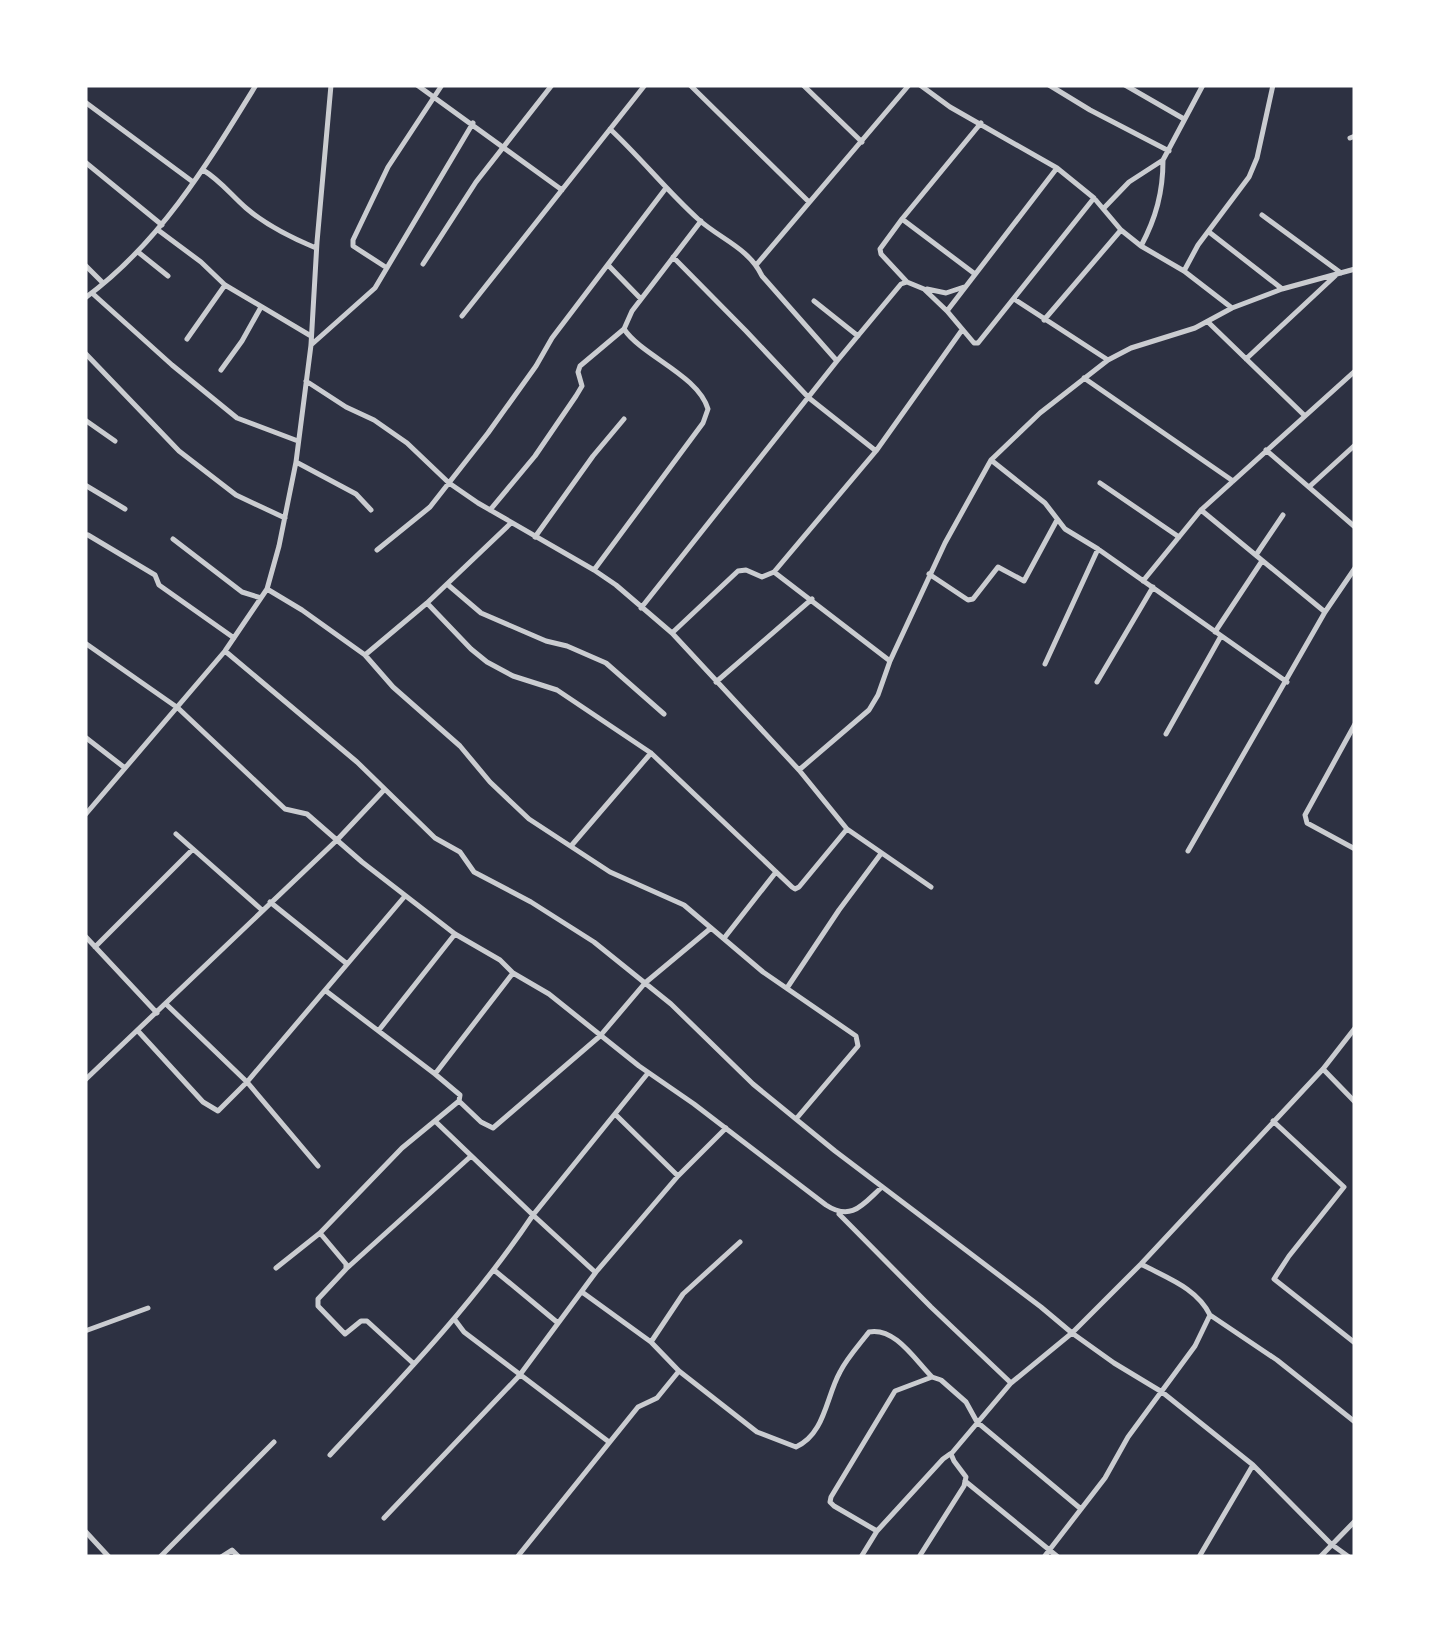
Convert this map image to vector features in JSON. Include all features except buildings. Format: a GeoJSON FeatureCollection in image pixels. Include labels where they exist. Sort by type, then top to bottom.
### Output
{"type":"FeatureCollection","features":[{"type":"Feature","properties":{"kind":"street"},"geometry":{"type":"LineString","coordinates":[[85,298],[160,228],[203,170],[256,85]]}},
{"type":"Feature","properties":{"kind":"street"},"geometry":{"type":"LineString","coordinates":[[85,815],[225,651],[267,589],[296,462],[312,341],[331,85]]}},
{"type":"Feature","properties":{"kind":"street"},"geometry":{"type":"LineString","coordinates":[[417,85],[562,190]]}},
{"type":"Feature","properties":{"kind":"street"},"geometry":{"type":"LineString","coordinates":[[386,268],[353,246],[352,240],[388,167],[442,85]]}},
{"type":"Feature","properties":{"kind":"street"},"geometry":{"type":"LineString","coordinates":[[423,264],[476,182],[552,85]]}},
{"type":"Feature","properties":{"kind":"street"},"geometry":{"type":"LineString","coordinates":[[462,316],[644,85]]}},
{"type":"Feature","properties":{"kind":"street"},"geometry":{"type":"LineString","coordinates":[[690,85],[810,202]]}},
{"type":"Feature","properties":{"kind":"street"},"geometry":{"type":"LineString","coordinates":[[804,85],[862,142]]}},
{"type":"Feature","properties":{"kind":"street"},"geometry":{"type":"LineString","coordinates":[[757,264],[909,85]]}},
{"type":"Feature","properties":{"kind":"street"},"geometry":{"type":"LineString","coordinates":[[920,85],[1057,168],[1094,198],[1121,230],[1232,308]]}},
{"type":"Feature","properties":{"kind":"street"},"geometry":{"type":"LineString","coordinates":[[1049,85],[1169,151]]}},
{"type":"Feature","properties":{"kind":"street"},"geometry":{"type":"LineString","coordinates":[[1125,85],[1184,120]]}},
{"type":"Feature","properties":{"kind":"street"},"geometry":{"type":"LineString","coordinates":[[1104,208],[1129,182],[1163,160],[1203,85]]}},
{"type":"Feature","properties":{"kind":"street"},"geometry":{"type":"LineString","coordinates":[[1184,271],[1249,177],[1273,85]]}},
{"type":"Feature","properties":{"kind":"street"},"geometry":{"type":"LineString","coordinates":[[85,102],[194,182]]}},
{"type":"Feature","properties":{"kind":"street"},"geometry":{"type":"LineString","coordinates":[[312,341],[369,295],[472,123]]}},
{"type":"Feature","properties":{"kind":"street"},"geometry":{"type":"LineString","coordinates":[[965,287],[946,293],[907,282],[880,250],[981,124]]}},
{"type":"Feature","properties":{"kind":"street"},"geometry":{"type":"LineString","coordinates":[[610,128],[701,221],[757,264],[762,276],[837,361]]}},
{"type":"Feature","properties":{"kind":"street"},"geometry":{"type":"LineString","coordinates":[[1141,246],[1155,219],[1163,183],[1163,160]]}},
{"type":"Feature","properties":{"kind":"street"},"geometry":{"type":"LineString","coordinates":[[85,162],[224,286],[312,341]]}},
{"type":"Feature","properties":{"kind":"street"},"geometry":{"type":"LineString","coordinates":[[947,311],[1057,168]]}},
{"type":"Feature","properties":{"kind":"street"},"geometry":{"type":"LineString","coordinates":[[203,170],[248,210],[316,248]]}},
{"type":"Feature","properties":{"kind":"street"},"geometry":{"type":"LineString","coordinates":[[376,550],[430,507],[666,188]]}},
{"type":"Feature","properties":{"kind":"street"},"geometry":{"type":"LineString","coordinates":[[924,289],[978,343],[1094,198]]}},
{"type":"Feature","properties":{"kind":"street"},"geometry":{"type":"LineString","coordinates":[[1262,215],[1339,274]]}},
{"type":"Feature","properties":{"kind":"street"},"geometry":{"type":"LineString","coordinates":[[902,219],[975,274]]}},
{"type":"Feature","properties":{"kind":"street"},"geometry":{"type":"LineString","coordinates":[[490,510],[576,396],[582,386],[580,366],[624,329],[632,311],[701,221]]}},
{"type":"Feature","properties":{"kind":"street"},"geometry":{"type":"LineString","coordinates":[[1044,320],[1121,230]]}},
{"type":"Feature","properties":{"kind":"street"},"geometry":{"type":"LineString","coordinates":[[1209,232],[1282,289]]}},
{"type":"Feature","properties":{"kind":"street"},"geometry":{"type":"LineString","coordinates":[[138,252],[168,276]]}},
{"type":"Feature","properties":{"kind":"street"},"geometry":{"type":"LineString","coordinates":[[673,257],[809,398],[876,451]]}},
{"type":"Feature","properties":{"kind":"street"},"geometry":{"type":"LineString","coordinates":[[85,266],[103,282]]}},
{"type":"Feature","properties":{"kind":"street"},"geometry":{"type":"LineString","coordinates":[[609,266],[641,300]]}},
{"type":"Feature","properties":{"kind":"street"},"geometry":{"type":"LineString","coordinates":[[799,770],[869,710],[929,574],[991,460],[1040,412],[1108,360],[1131,348],[1195,328],[1232,308],[1282,289],[1355,269]]}},
{"type":"Feature","properties":{"kind":"street"},"geometry":{"type":"LineString","coordinates":[[1246,359],[1339,274]]}},
{"type":"Feature","properties":{"kind":"street"},"geometry":{"type":"LineString","coordinates":[[641,608],[837,361],[901,284],[907,282]]}},
{"type":"Feature","properties":{"kind":"street"},"geometry":{"type":"LineString","coordinates":[[186,339],[224,286]]}},
{"type":"Feature","properties":{"kind":"street"},"geometry":{"type":"LineString","coordinates":[[92,293],[237,418],[299,441]]}},
{"type":"Feature","properties":{"kind":"street"},"geometry":{"type":"LineString","coordinates":[[1014,299],[1108,360]]}},
{"type":"Feature","properties":{"kind":"street"},"geometry":{"type":"LineString","coordinates":[[814,300],[858,336]]}},
{"type":"Feature","properties":{"kind":"street"},"geometry":{"type":"LineString","coordinates":[[221,370],[261,307]]}},
{"type":"Feature","properties":{"kind":"street"},"geometry":{"type":"LineString","coordinates":[[1208,322],[1305,416]]}},
{"type":"Feature","properties":{"kind":"street"},"geometry":{"type":"LineString","coordinates":[[594,570],[703,422],[708,409],[705,400],[669,365],[624,329]]}},
{"type":"Feature","properties":{"kind":"street"},"geometry":{"type":"LineString","coordinates":[[672,632],[738,572],[746,570],[762,578],[774,572],[876,451],[962,330]]}},
{"type":"Feature","properties":{"kind":"street"},"geometry":{"type":"LineString","coordinates":[[85,353],[179,451],[236,495],[285,518]]}},
{"type":"Feature","properties":{"kind":"street"},"geometry":{"type":"LineString","coordinates":[[1143,581],[1201,510],[1352,373],[1355,384]]}},
{"type":"Feature","properties":{"kind":"street"},"geometry":{"type":"LineString","coordinates":[[1084,378],[1233,481]]}},
{"type":"Feature","properties":{"kind":"street"},"geometry":{"type":"LineString","coordinates":[[306,381],[374,420],[449,482],[490,510],[616,585],[672,632],[799,770],[847,829],[931,886]]}},
{"type":"Feature","properties":{"kind":"street"},"geometry":{"type":"LineString","coordinates":[[535,537],[592,456],[624,419]]}},
{"type":"Feature","properties":{"kind":"street"},"geometry":{"type":"LineString","coordinates":[[85,420],[116,441]]}},
{"type":"Feature","properties":{"kind":"street"},"geometry":{"type":"LineString","coordinates":[[1309,487],[1355,445]]}},
{"type":"Feature","properties":{"kind":"street"},"geometry":{"type":"LineString","coordinates":[[1266,450],[1355,527]]}},
{"type":"Feature","properties":{"kind":"street"},"geometry":{"type":"LineString","coordinates":[[991,460],[1046,503],[1065,529],[1287,682]]}},
{"type":"Feature","properties":{"kind":"street"},"geometry":{"type":"LineString","coordinates":[[296,462],[356,494],[371,510]]}},
{"type":"Feature","properties":{"kind":"street"},"geometry":{"type":"LineString","coordinates":[[1100,482],[1179,537]]}},
{"type":"Feature","properties":{"kind":"street"},"geometry":{"type":"LineString","coordinates":[[85,485],[125,509]]}},
{"type":"Feature","properties":{"kind":"street"},"geometry":{"type":"LineString","coordinates":[[1201,510],[1325,612]]}},
{"type":"Feature","properties":{"kind":"street"},"geometry":{"type":"LineString","coordinates":[[1166,734],[1283,516]]}},
{"type":"Feature","properties":{"kind":"street"},"geometry":{"type":"LineString","coordinates":[[929,574],[968,600],[973,599],[998,567],[1024,581],[1058,520]]}},
{"type":"Feature","properties":{"kind":"street"},"geometry":{"type":"LineString","coordinates":[[364,655],[427,603],[512,522]]}},
{"type":"Feature","properties":{"kind":"street"},"geometry":{"type":"LineString","coordinates":[[88,534],[156,575],[159,585],[234,638]]}},
{"type":"Feature","properties":{"kind":"street"},"geometry":{"type":"LineString","coordinates":[[173,540],[242,592],[261,598]]}},
{"type":"Feature","properties":{"kind":"street"},"geometry":{"type":"LineString","coordinates":[[1045,664],[1098,549]]}},
{"type":"Feature","properties":{"kind":"street"},"geometry":{"type":"LineString","coordinates":[[1188,851],[1325,612],[1355,568]]}},
{"type":"Feature","properties":{"kind":"street"},"geometry":{"type":"LineString","coordinates":[[774,572],[890,660]]}},
{"type":"Feature","properties":{"kind":"street"},"geometry":{"type":"LineString","coordinates":[[447,584],[481,613],[606,663],[664,714]]}},
{"type":"Feature","properties":{"kind":"street"},"geometry":{"type":"LineString","coordinates":[[1097,682],[1153,588]]}},
{"type":"Feature","properties":{"kind":"street"},"geometry":{"type":"LineString","coordinates":[[267,589],[364,655],[393,687],[460,746],[528,820],[618,876],[684,905],[764,972],[856,1036],[858,1046],[796,1119]]}},
{"type":"Feature","properties":{"kind":"street"},"geometry":{"type":"LineString","coordinates":[[715,682],[812,599]]}},
{"type":"Feature","properties":{"kind":"street"},"geometry":{"type":"LineString","coordinates":[[427,603],[487,662],[513,676],[557,690],[651,753],[795,889],[847,829]]}},
{"type":"Feature","properties":{"kind":"street"},"geometry":{"type":"LineString","coordinates":[[85,643],[178,708],[286,809],[307,814],[455,934],[548,994],[838,1213],[1011,1383]]}},
{"type":"Feature","properties":{"kind":"street"},"geometry":{"type":"LineString","coordinates":[[225,651],[311,722],[435,838],[460,852],[474,872],[583,934],[671,1004],[744,1076],[796,1119],[1072,1333],[1162,1392],[1253,1465],[1331,1544],[1349,1557]]}},
{"type":"Feature","properties":{"kind":"street"},"geometry":{"type":"LineString","coordinates":[[1355,724],[1305,819],[1355,849]]}},
{"type":"Feature","properties":{"kind":"street"},"geometry":{"type":"LineString","coordinates":[[85,737],[125,768]]}},
{"type":"Feature","properties":{"kind":"street"},"geometry":{"type":"LineString","coordinates":[[571,846],[651,753]]}},
{"type":"Feature","properties":{"kind":"street"},"geometry":{"type":"LineString","coordinates":[[85,1080],[385,789]]}},
{"type":"Feature","properties":{"kind":"street"},"geometry":{"type":"LineString","coordinates":[[176,834],[262,910]]}},
{"type":"Feature","properties":{"kind":"street"},"geometry":{"type":"LineString","coordinates":[[95,947],[193,849]]}},
{"type":"Feature","properties":{"kind":"street"},"geometry":{"type":"LineString","coordinates":[[787,988],[881,854]]}},
{"type":"Feature","properties":{"kind":"street"},"geometry":{"type":"LineString","coordinates":[[725,938],[776,872]]}},
{"type":"Feature","properties":{"kind":"street"},"geometry":{"type":"LineString","coordinates":[[138,1031],[203,1102],[218,1111],[405,896]]}},
{"type":"Feature","properties":{"kind":"street"},"geometry":{"type":"LineString","coordinates":[[270,902],[347,964]]}},
{"type":"Feature","properties":{"kind":"street"},"geometry":{"type":"LineString","coordinates":[[458,1101],[493,1128],[600,1036],[645,983],[712,927]]}},
{"type":"Feature","properties":{"kind":"street"},"geometry":{"type":"LineString","coordinates":[[379,1030],[455,934]]}},
{"type":"Feature","properties":{"kind":"street"},"geometry":{"type":"LineString","coordinates":[[85,936],[157,1013]]}},
{"type":"Feature","properties":{"kind":"street"},"geometry":{"type":"LineString","coordinates":[[435,1074],[514,973]]}},
{"type":"Feature","properties":{"kind":"street"},"geometry":{"type":"LineString","coordinates":[[276,1268],[320,1233],[460,1095],[325,990]]}},
{"type":"Feature","properties":{"kind":"street"},"geometry":{"type":"LineString","coordinates":[[166,1004],[247,1082],[318,1166]]}},
{"type":"Feature","properties":{"kind":"street"},"geometry":{"type":"LineString","coordinates":[[862,1557],[877,1531],[951,1454],[1011,1383],[1072,1333],[1141,1264],[1322,1070],[1355,1028]]}},
{"type":"Feature","properties":{"kind":"street"},"geometry":{"type":"LineString","coordinates":[[1322,1070],[1355,1102]]}},
{"type":"Feature","properties":{"kind":"street"},"geometry":{"type":"LineString","coordinates":[[330,1455],[454,1320],[648,1073]]}},
{"type":"Feature","properties":{"kind":"street"},"geometry":{"type":"LineString","coordinates":[[615,1114],[678,1176]]}},
{"type":"Feature","properties":{"kind":"street"},"geometry":{"type":"LineString","coordinates":[[1273,1121],[1344,1187],[1274,1279],[1355,1343]]}},
{"type":"Feature","properties":{"kind":"street"},"geometry":{"type":"LineString","coordinates":[[436,1122],[596,1272]]}},
{"type":"Feature","properties":{"kind":"street"},"geometry":{"type":"LineString","coordinates":[[384,1518],[520,1376],[596,1272],[678,1176],[726,1128]]}},
{"type":"Feature","properties":{"kind":"street"},"geometry":{"type":"LineString","coordinates":[[414,1364],[367,1321],[361,1321],[345,1334],[318,1306],[318,1299],[470,1157]]}},
{"type":"Feature","properties":{"kind":"street"},"geometry":{"type":"LineString","coordinates":[[838,1213],[860,1207],[882,1187]]}},
{"type":"Feature","properties":{"kind":"street"},"geometry":{"type":"LineString","coordinates":[[320,1233],[344,1259],[346,1269]]}},
{"type":"Feature","properties":{"kind":"street"},"geometry":{"type":"LineString","coordinates":[[652,1342],[683,1294],[740,1242]]}},
{"type":"Feature","properties":{"kind":"street"},"geometry":{"type":"LineString","coordinates":[[1141,1264],[1188,1289],[1203,1302],[1210,1315],[1355,1422]]}},
{"type":"Feature","properties":{"kind":"street"},"geometry":{"type":"LineString","coordinates":[[494,1270],[558,1323]]}},
{"type":"Feature","properties":{"kind":"street"},"geometry":{"type":"LineString","coordinates":[[582,1292],[652,1342],[679,1371],[756,1432],[796,1447],[808,1442],[822,1418],[839,1372],[869,1332],[878,1330],[896,1339],[932,1377],[966,1402],[976,1422],[1081,1509]]}},
{"type":"Feature","properties":{"kind":"street"},"geometry":{"type":"LineString","coordinates":[[85,1331],[148,1308]]}},
{"type":"Feature","properties":{"kind":"street"},"geometry":{"type":"LineString","coordinates":[[1047,1554],[1106,1478],[1128,1437],[1195,1346],[1210,1315]]}},
{"type":"Feature","properties":{"kind":"street"},"geometry":{"type":"LineString","coordinates":[[454,1320],[464,1332],[608,1442]]}},
{"type":"Feature","properties":{"kind":"street"},"geometry":{"type":"LineString","coordinates":[[518,1556],[638,1406],[657,1398],[679,1371]]}},
{"type":"Feature","properties":{"kind":"street"},"geometry":{"type":"LineString","coordinates":[[877,1531],[834,1506],[830,1497],[895,1391],[932,1377]]}},
{"type":"Feature","properties":{"kind":"street"},"geometry":{"type":"LineString","coordinates":[[160,1557],[274,1442]]}},
{"type":"Feature","properties":{"kind":"street"},"geometry":{"type":"LineString","coordinates":[[919,1557],[966,1481],[951,1454]]}},
{"type":"Feature","properties":{"kind":"street"},"geometry":{"type":"LineString","coordinates":[[1198,1557],[1253,1465]]}},
{"type":"Feature","properties":{"kind":"street"},"geometry":{"type":"LineString","coordinates":[[966,1481],[1047,1554],[1058,1557]]}},
{"type":"Feature","properties":{"kind":"street"},"geometry":{"type":"LineString","coordinates":[[1320,1557],[1355,1521]]}},
{"type":"Feature","properties":{"kind":"street"},"geometry":{"type":"LineString","coordinates":[[85,1530],[109,1557]]}},
{"type":"Feature","properties":{"kind":"street"},"geometry":{"type":"LineString","coordinates":[[221,1557],[232,1550],[239,1557]]}}]}
